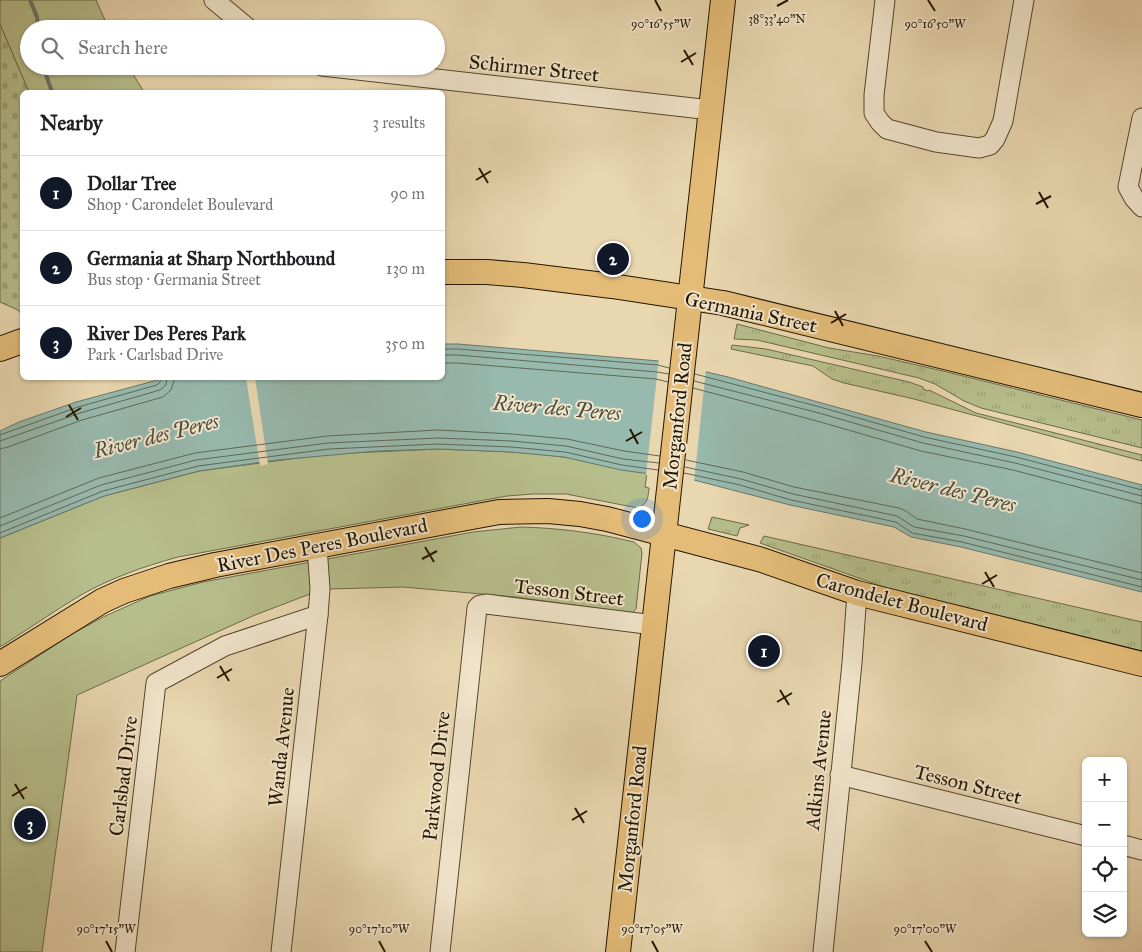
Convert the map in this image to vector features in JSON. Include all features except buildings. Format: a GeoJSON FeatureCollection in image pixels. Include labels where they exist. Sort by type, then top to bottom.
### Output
{"type":"FeatureCollection","features":[{"type":"Feature","properties":{"kind":"main road","name":"Morganford Road"},"geometry":{"type":"LineString","coordinates":[[618,952],[723,0]]}},
{"type":"Feature","properties":{"kind":"main road","name":"Germania Street"},"geometry":{"type":"LineString","coordinates":[[445,272],[487,272],[523,275],[723,303],[1142,405]]}},
{"type":"Feature","properties":{"kind":"main road"},"geometry":{"type":"LineString","coordinates":[[0,349],[20,342]]}},
{"type":"Feature","properties":{"kind":"main road","name":"River Des Peres Boulevard"},"geometry":{"type":"LineString","coordinates":[[0,664],[81,613],[124,591],[191,570],[513,511],[555,511],[580,514],[664,534]]}},
{"type":"Feature","properties":{"kind":"main road","name":"Carondelet Boulevard"},"geometry":{"type":"LineString","coordinates":[[664,534],[788,568],[857,593],[1142,664]]}},
{"type":"Feature","properties":{"kind":"street"},"geometry":{"type":"LineString","coordinates":[[214,0],[238,20]]}},
{"type":"Feature","properties":{"kind":"street"},"geometry":{"type":"LineString","coordinates":[[885,0],[874,95],[874,113],[887,129],[936,142],[979,148],[990,146],[996,139],[1003,121],[1024,0]]}},
{"type":"Feature","properties":{"kind":"street","name":"Schirmer Street"},"geometry":{"type":"LineString","coordinates":[[401,75],[710,110]]}},
{"type":"Feature","properties":{"kind":"street"},"geometry":{"type":"LineString","coordinates":[[1142,118],[1128,186],[1134,198],[1142,207]]}},
{"type":"Feature","properties":{"kind":"street","name":"Wanda Avenue"},"geometry":{"type":"LineString","coordinates":[[282,952],[318,615],[320,589],[317,546]]}},
{"type":"Feature","properties":{"kind":"street","name":"Adkins Avenue"},"geometry":{"type":"LineString","coordinates":[[827,951],[840,775],[852,663],[857,593]]}},
{"type":"Feature","properties":{"kind":"street","name":"Tesson Street"},"geometry":{"type":"LineString","coordinates":[[480,605],[486,604],[654,625]]}},
{"type":"Feature","properties":{"kind":"street","name":"Parkwood Drive"},"geometry":{"type":"LineString","coordinates":[[440,952],[476,611],[480,605]]}},
{"type":"Feature","properties":{"kind":"street","name":"Carlsbad Drive"},"geometry":{"type":"LineString","coordinates":[[125,952],[156,683],[225,646],[318,615]]}},
{"type":"Feature","properties":{"kind":"street","name":"Tesson Street"},"geometry":{"type":"LineString","coordinates":[[840,775],[1082,835]]}},
{"type":"Feature","properties":{"kind":"street"},"geometry":{"type":"LineString","coordinates":[[1127,846],[1142,850]]}},
{"type":"Feature","properties":{"kind":"green space"},"geometry":{"type":"Polygon","coordinates":[[[0,0],[96,0],[105,20],[20,20],[20,71],[0,24],[0,0]]]}},
{"type":"Feature","properties":{"kind":"green space"},"geometry":{"type":"Polygon","coordinates":[[[0,24],[20,75],[22,75],[28,90],[20,90],[20,312],[0,302],[0,24]]]}},
{"type":"Feature","properties":{"kind":"green space"},"geometry":{"type":"Polygon","coordinates":[[[22,75],[134,75],[143,90],[28,90],[22,75]]]}},
{"type":"Feature","properties":{"kind":"green space"},"geometry":{"type":"Polygon","coordinates":[[[737,324],[829,348],[878,356],[1142,420],[1142,448],[981,408],[964,401],[935,384],[919,378],[757,340],[734,339],[737,324]]]}},
{"type":"Feature","properties":{"kind":"green space"},"geometry":{"type":"Polygon","coordinates":[[[732,345],[766,349],[909,382],[976,413],[1142,455],[1142,461],[914,399],[844,383],[832,379],[813,366],[731,349],[732,345]]]}},
{"type":"Feature","properties":{"kind":"green space"},"geometry":{"type":"Polygon","coordinates":[[[439,449],[548,455],[647,473],[645,487],[649,488],[648,497],[646,502],[638,508],[566,494],[507,496],[178,557],[128,573],[92,589],[0,647],[0,538],[104,496],[199,471],[329,454],[439,449]]]}},
{"type":"Feature","properties":{"kind":"green space"},"geometry":{"type":"Polygon","coordinates":[[[712,517],[749,525],[740,528],[737,536],[708,529],[712,517]]]}},
{"type":"Feature","properties":{"kind":"green space"},"geometry":{"type":"Polygon","coordinates":[[[521,527],[578,531],[634,542],[641,548],[642,553],[636,609],[632,613],[515,597],[403,587],[329,589],[310,594],[255,615],[77,695],[42,952],[0,952],[0,681],[72,634],[103,617],[150,596],[203,582],[473,532],[521,527]]]}},
{"type":"Feature","properties":{"kind":"green space"},"geometry":{"type":"Polygon","coordinates":[[[764,536],[1142,622],[1142,651],[884,587],[760,543],[764,536]]]}},
{"type":"Feature","properties":{"kind":"water","name":"River des Peres"},"geometry":{"type":"Polygon","coordinates":[[[445,344],[659,361],[728,377],[926,432],[1017,452],[1142,485],[1142,592],[961,547],[911,537],[894,527],[790,505],[694,480],[621,470],[564,457],[511,452],[439,449],[377,451],[277,460],[199,471],[104,496],[0,538],[0,431],[19,422],[76,402],[158,380],[445,380],[445,344]]]}},
{"type":"Feature","properties":{"kind":"pier"},"geometry":{"type":"Polygon","coordinates":[[[659,358],[706,369],[694,482],[646,475],[659,358]]]}},
{"type":"Feature","properties":{"kind":"pier"},"geometry":{"type":"Polygon","coordinates":[[[246,380],[255,380],[268,464],[260,466],[246,380]]]}},
{"type":"Feature","properties":{"kind":"waterway"},"geometry":{"type":"LineString","coordinates":[[30,0],[37,20]]}},
{"type":"Feature","properties":{"kind":"waterway"},"geometry":{"type":"LineString","coordinates":[[46,75],[51,90]]}},
{"type":"Feature","properties":{"kind":"place","name":"Germania at Sharp Northbound"},"geometry":{"type":"Point","coordinates":[613,259]}},
{"type":"Feature","properties":{"kind":"place","name":"Dollar Tree"},"geometry":{"type":"Point","coordinates":[764,651]}},
{"type":"Feature","properties":{"kind":"place","name":"River Des Peres Park"},"geometry":{"type":"Point","coordinates":[30,824]}}]}
